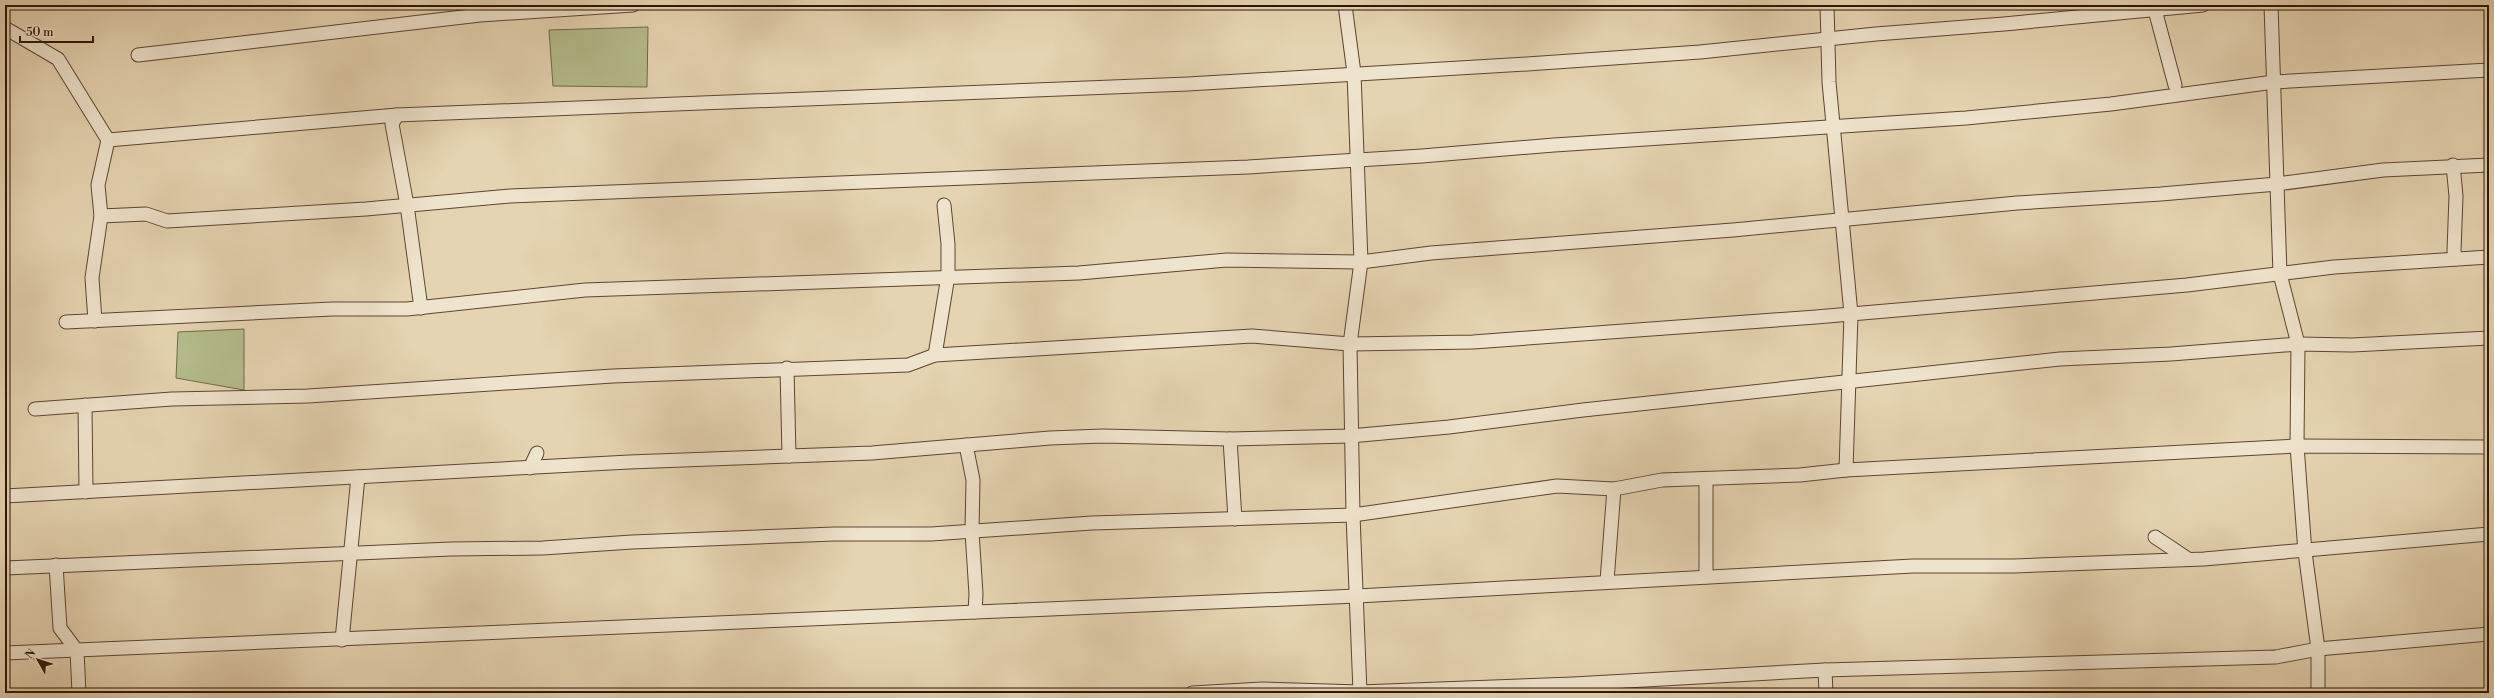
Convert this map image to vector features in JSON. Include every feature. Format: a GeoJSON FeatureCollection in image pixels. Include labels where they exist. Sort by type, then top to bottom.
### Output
{"type":"FeatureCollection","features":[{"type":"Feature","properties":{"kind":"street"},"geometry":{"type":"LineString","coordinates":[[138,55],[480,15],[633,5]]}},
{"type":"Feature","properties":{"kind":"street"},"geometry":{"type":"LineString","coordinates":[[1345,5],[1354,73],[1361,262],[1350,344],[1350,436],[1360,692]]}},
{"type":"Feature","properties":{"kind":"street"},"geometry":{"type":"LineString","coordinates":[[1827,5],[1826,39],[1851,314],[1846,470]]}},
{"type":"Feature","properties":{"kind":"street"},"geometry":{"type":"LineString","coordinates":[[108,140],[397,115],[1188,84],[1692,52],[1826,39],[2076,11],[2155,10],[2203,5]]}},
{"type":"Feature","properties":{"kind":"street"},"geometry":{"type":"LineString","coordinates":[[2271,5],[2280,274],[2298,344],[2297,446],[2305,552],[2318,649],[2318,693]]}},
{"type":"Feature","properties":{"kind":"street"},"geometry":{"type":"LineString","coordinates":[[2155,10],[2175,85]]}},
{"type":"Feature","properties":{"kind":"street"},"geometry":{"type":"LineString","coordinates":[[5,28],[58,59],[108,140],[98,185],[101,216],[92,278],[95,321]]}},
{"type":"Feature","properties":{"kind":"street"},"geometry":{"type":"LineString","coordinates":[[101,216],[146,214],[167,221],[407,205],[510,196],[1248,167],[1966,118],[2111,104],[2274,82],[2489,70]]}},
{"type":"Feature","properties":{"kind":"street"},"geometry":{"type":"LineString","coordinates":[[397,115],[392,124],[407,205],[421,308]]}},
{"type":"Feature","properties":{"kind":"street"},"geometry":{"type":"LineString","coordinates":[[2453,165],[2456,196],[2454,251],[2456,259]]}},
{"type":"Feature","properties":{"kind":"street"},"geometry":{"type":"LineString","coordinates":[[66,322],[332,309],[421,308],[585,290],[948,276],[1079,273],[1227,260],[1361,262],[1438,252],[1733,230],[2016,203],[2161,194],[2276,184],[2383,170],[2453,165],[2489,165]]}},
{"type":"Feature","properties":{"kind":"street"},"geometry":{"type":"LineString","coordinates":[[935,356],[948,276],[948,244],[944,205]]}},
{"type":"Feature","properties":{"kind":"street"},"geometry":{"type":"LineString","coordinates":[[35,409],[172,399],[308,396],[613,376],[787,368],[908,365],[935,356],[1252,336],[1350,344],[1473,342],[1851,314],[2187,285],[2334,267],[2489,256]]}},
{"type":"Feature","properties":{"kind":"street"},"geometry":{"type":"LineString","coordinates":[[5,496],[530,468],[872,453],[966,444],[1103,436],[1230,439],[1350,436],[1449,427],[1583,410],[2060,359],[2171,354],[2298,344],[2352,345],[2489,338]]}},
{"type":"Feature","properties":{"kind":"street"},"geometry":{"type":"LineString","coordinates":[[787,368],[789,456]]}},
{"type":"Feature","properties":{"kind":"street"},"geometry":{"type":"LineString","coordinates":[[85,405],[86,492]]}},
{"type":"Feature","properties":{"kind":"street"},"geometry":{"type":"LineString","coordinates":[[1230,439],[1235,519]]}},
{"type":"Feature","properties":{"kind":"street"},"geometry":{"type":"LineString","coordinates":[[966,444],[973,480],[972,532],[976,594],[974,612]]}},
{"type":"Feature","properties":{"kind":"street"},"geometry":{"type":"LineString","coordinates":[[5,568],[352,553],[543,548],[632,542],[834,534],[930,534],[1092,522],[1235,519],[1353,514],[1557,486],[1614,489],[1662,480],[1800,475],[1846,470],[2297,446],[2489,448]]}},
{"type":"Feature","properties":{"kind":"street"},"geometry":{"type":"LineString","coordinates":[[530,468],[537,453]]}},
{"type":"Feature","properties":{"kind":"street"},"geometry":{"type":"LineString","coordinates":[[342,640],[352,553],[358,477]]}},
{"type":"Feature","properties":{"kind":"street"},"geometry":{"type":"LineString","coordinates":[[1706,479],[1706,577]]}},
{"type":"Feature","properties":{"kind":"street"},"geometry":{"type":"LineString","coordinates":[[1607,581],[1614,489]]}},
{"type":"Feature","properties":{"kind":"street"},"geometry":{"type":"LineString","coordinates":[[5,653],[342,640],[1357,596],[1607,581],[1913,566],[2014,566],[2188,559],[2305,552],[2489,534]]}},
{"type":"Feature","properties":{"kind":"street"},"geometry":{"type":"LineString","coordinates":[[2155,537],[2188,559]]}},
{"type":"Feature","properties":{"kind":"street"},"geometry":{"type":"LineString","coordinates":[[56,565],[60,628],[77,651],[79,693]]}},
{"type":"Feature","properties":{"kind":"street"},"geometry":{"type":"LineString","coordinates":[[1192,693],[1262,689],[1360,692],[1573,684],[1824,670],[2276,657],[2318,649],[2489,634]]}},
{"type":"Feature","properties":{"kind":"street"},"geometry":{"type":"LineString","coordinates":[[1824,670],[1826,693]]}},
{"type":"Feature","properties":{"kind":"green space"},"geometry":{"type":"Polygon","coordinates":[[[648,27],[647,87],[553,86],[549,30],[648,27]]]}},
{"type":"Feature","properties":{"kind":"green space"},"geometry":{"type":"Polygon","coordinates":[[[244,329],[244,390],[176,378],[178,332],[244,329]]]}}]}
